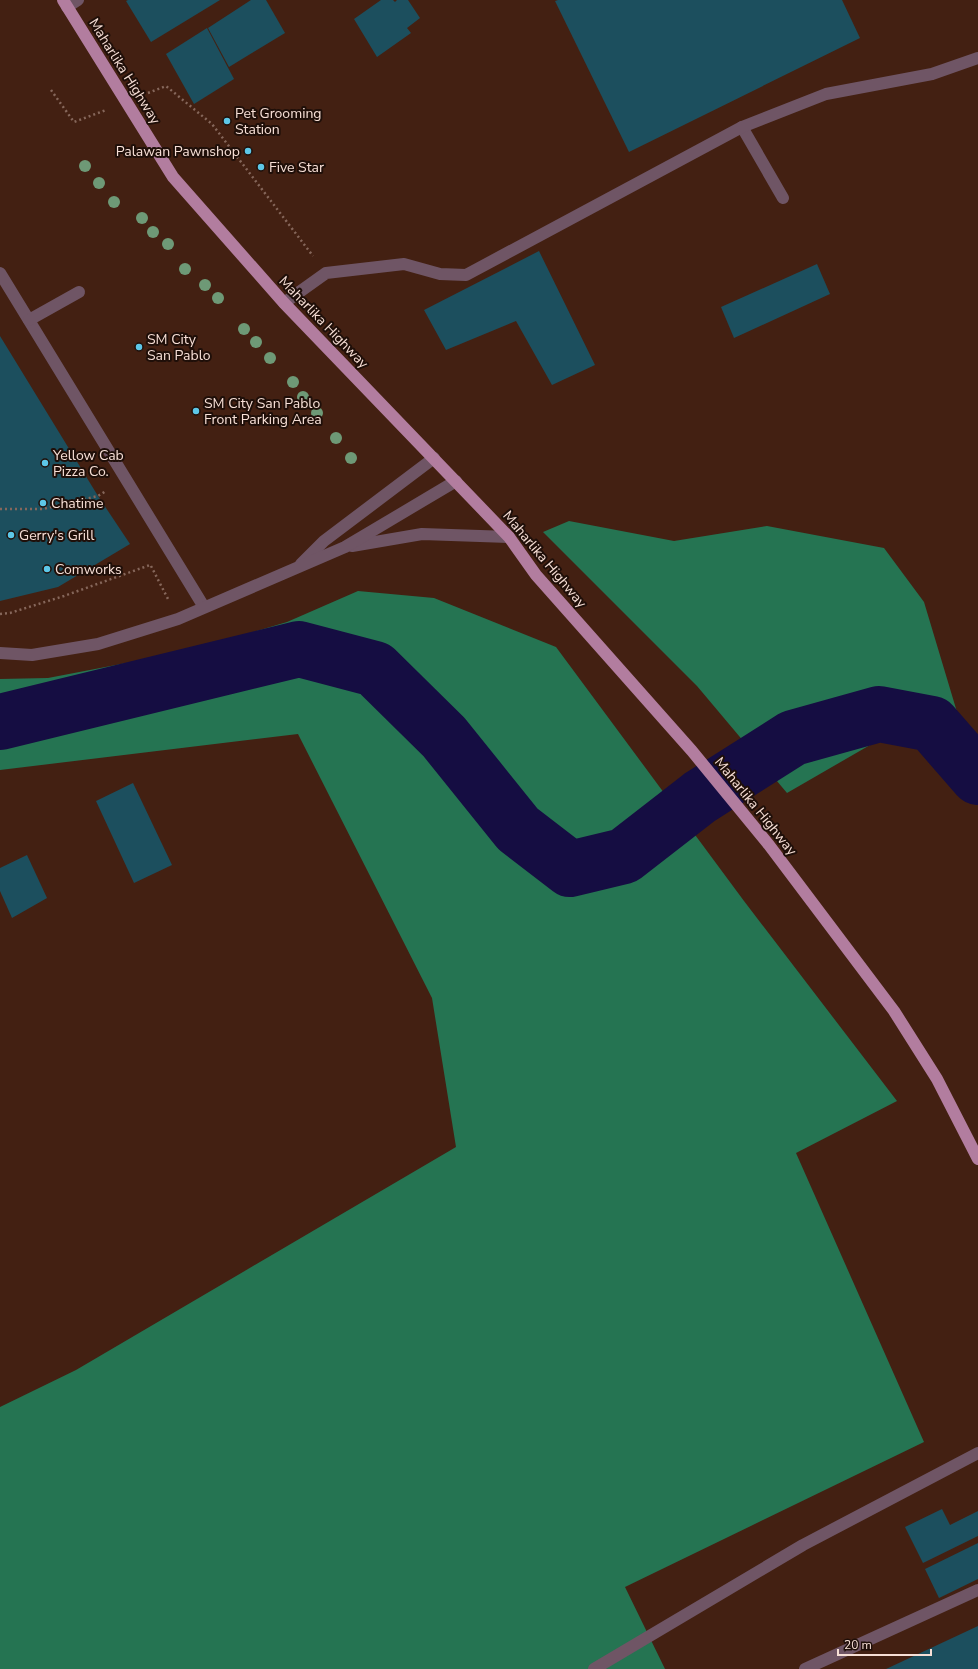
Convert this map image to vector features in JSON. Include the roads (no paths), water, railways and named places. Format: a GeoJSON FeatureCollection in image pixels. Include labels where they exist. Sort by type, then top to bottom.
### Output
{"type":"FeatureCollection","features":[{"type":"Feature","properties":{"kind":"main road","name":"Maharlika Highway"},"geometry":{"type":"LineString","coordinates":[[65,3],[172,177],[284,303],[456,480],[509,537],[536,575],[692,751],[769,845],[894,1011],[937,1079],[975,1146],[978,1159]]}},
{"type":"Feature","properties":{"kind":"street"},"geometry":{"type":"LineString","coordinates":[[65,3],[78,0]]}},
{"type":"Feature","properties":{"kind":"street"},"geometry":{"type":"LineString","coordinates":[[284,303],[326,273],[404,264],[440,274],[466,275],[742,127],[826,94],[932,74],[978,58]]}},
{"type":"Feature","properties":{"kind":"street"},"geometry":{"type":"LineString","coordinates":[[742,127],[783,198]]}},
{"type":"Feature","properties":{"kind":"street"},"geometry":{"type":"LineString","coordinates":[[0,273],[204,607]]}},
{"type":"Feature","properties":{"kind":"street"},"geometry":{"type":"LineString","coordinates":[[29,320],[79,292]]}},
{"type":"Feature","properties":{"kind":"street"},"geometry":{"type":"LineString","coordinates":[[296,569],[324,541],[434,458]]}},
{"type":"Feature","properties":{"kind":"street"},"geometry":{"type":"LineString","coordinates":[[0,654],[32,654],[98,644],[178,619],[345,547],[456,480]]}},
{"type":"Feature","properties":{"kind":"street"},"geometry":{"type":"LineString","coordinates":[[345,547],[422,534],[509,537]]}},
{"type":"Feature","properties":{"kind":"street"},"geometry":{"type":"LineString","coordinates":[[594,1669],[803,1545],[978,1452]]}},
{"type":"Feature","properties":{"kind":"street"},"geometry":{"type":"LineString","coordinates":[[806,1669],[978,1590]]}},
{"type":"Feature","properties":{"kind":"waterway"},"geometry":{"type":"LineString","coordinates":[[0,722],[299,649],[375,669],[444,737],[518,829],[570,869],[624,856],[700,797],[793,738],[879,714],[932,724],[978,777]]}},
{"type":"Feature","properties":{"kind":"place","name":"Pet Grooming Station"},"geometry":{"type":"Point","coordinates":[227,121]}},
{"type":"Feature","properties":{"kind":"place","name":"Palawan Pawnshop"},"geometry":{"type":"Point","coordinates":[248,151]}},
{"type":"Feature","properties":{"kind":"place","name":"Five Star"},"geometry":{"type":"Point","coordinates":[261,167]}},
{"type":"Feature","properties":{"kind":"place","name":"SM City San Pablo"},"geometry":{"type":"Point","coordinates":[139,347]}},
{"type":"Feature","properties":{"kind":"place","name":"SM City San Pablo Front Parking Area"},"geometry":{"type":"Point","coordinates":[196,411]}},
{"type":"Feature","properties":{"kind":"place","name":"Yellow Cab Pizza Co."},"geometry":{"type":"Point","coordinates":[45,463]}},
{"type":"Feature","properties":{"kind":"place","name":"Chatime"},"geometry":{"type":"Point","coordinates":[43,503]}},
{"type":"Feature","properties":{"kind":"place","name":"Gerry's Grill"},"geometry":{"type":"Point","coordinates":[11,535]}},
{"type":"Feature","properties":{"kind":"place","name":"Comworks"},"geometry":{"type":"Point","coordinates":[47,569]}}]}
